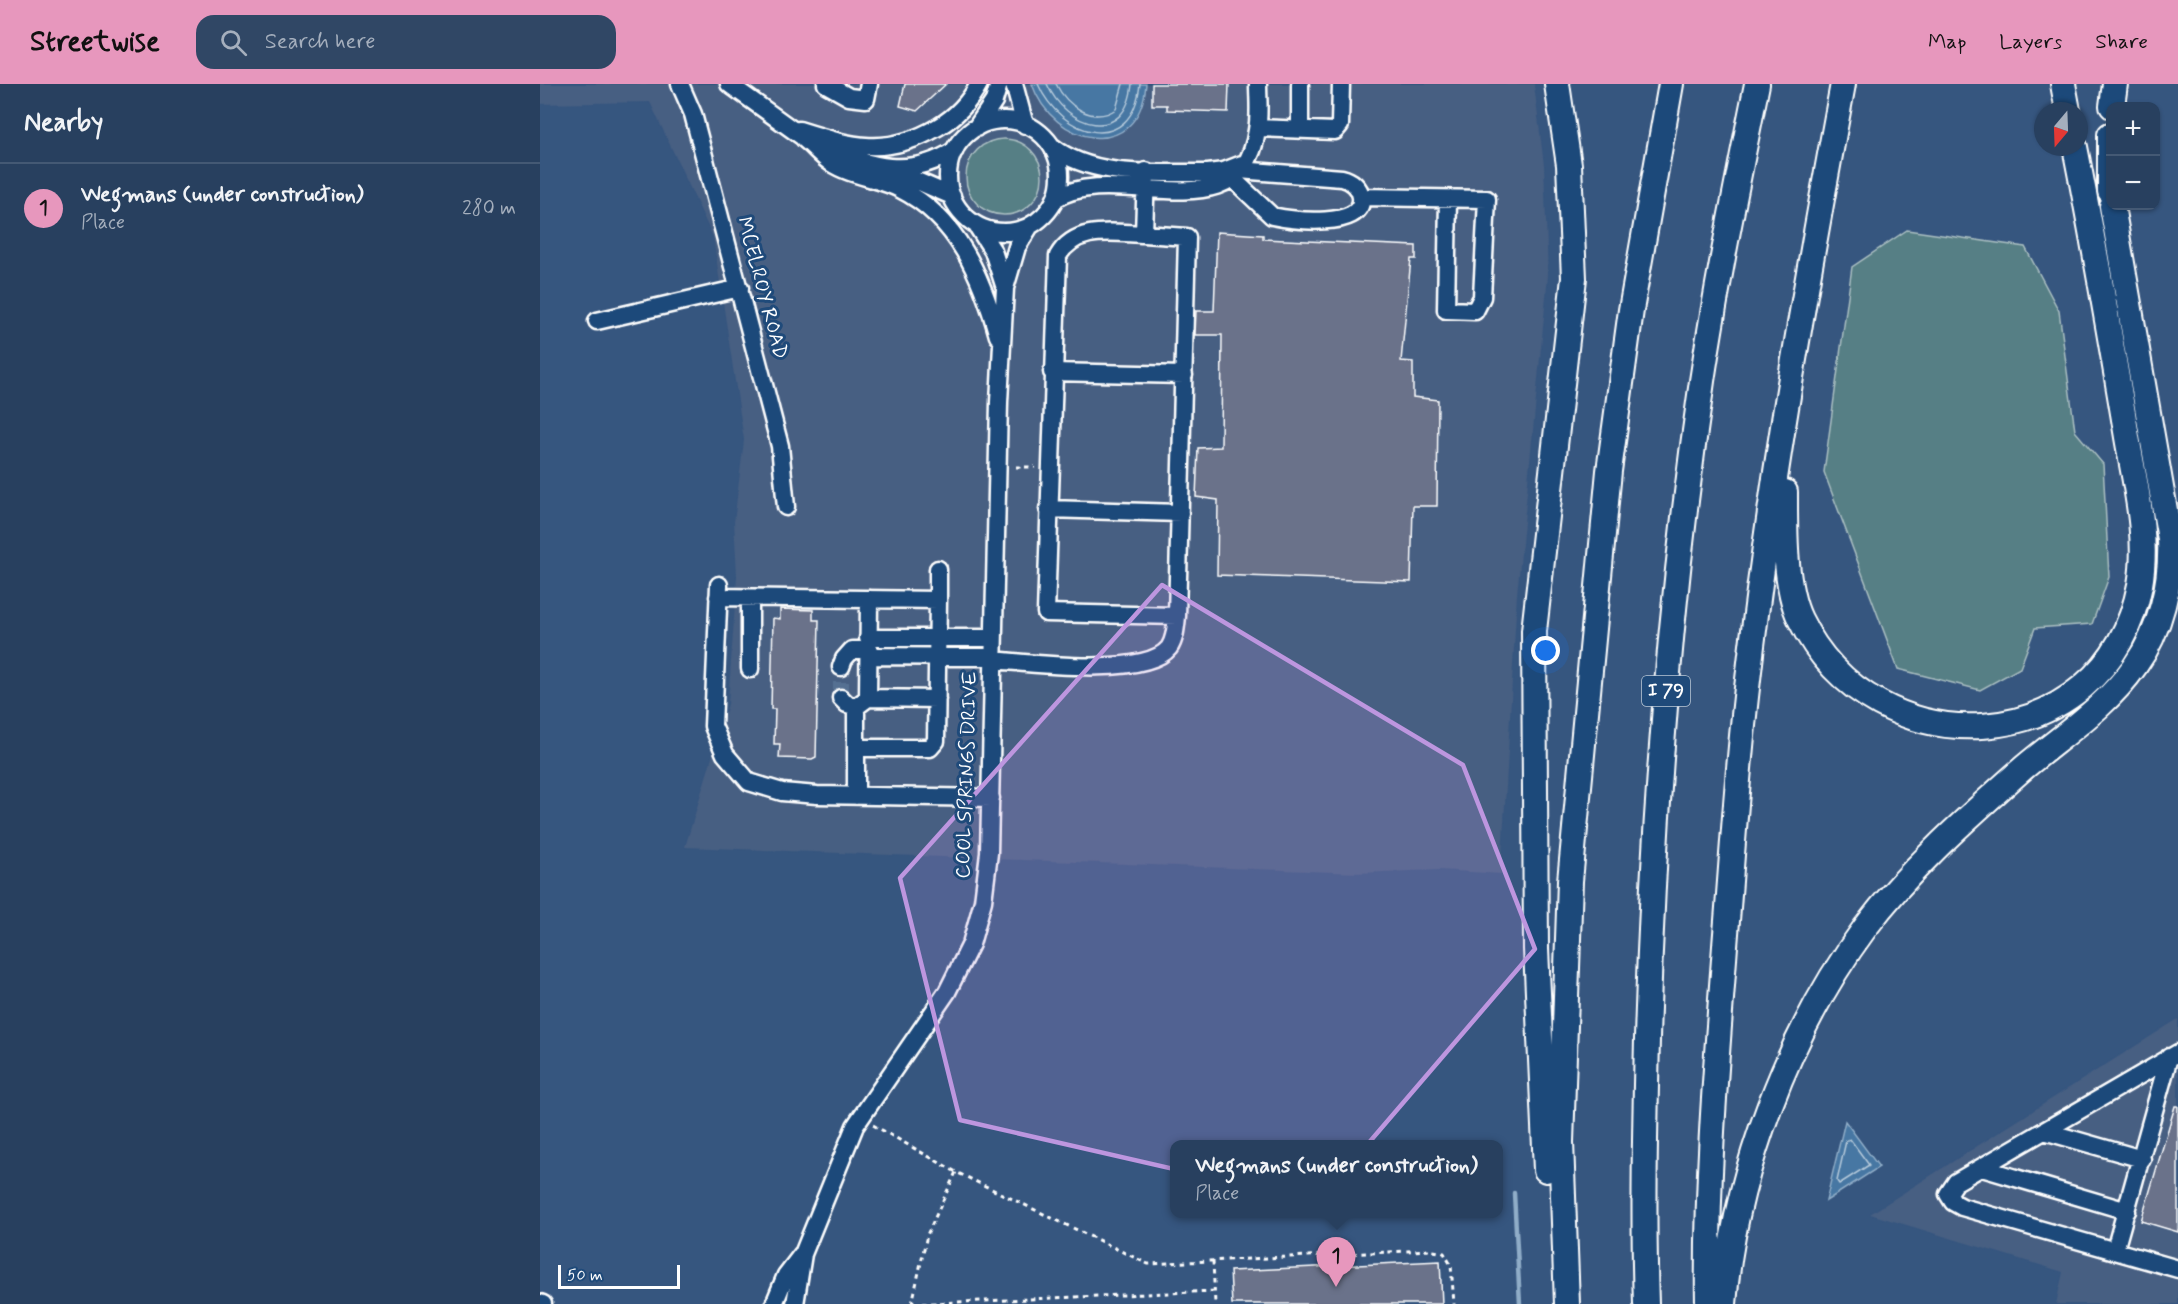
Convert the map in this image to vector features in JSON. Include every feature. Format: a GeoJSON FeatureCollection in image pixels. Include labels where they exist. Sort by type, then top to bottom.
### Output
{"type":"FeatureCollection","features":[{"type":"Feature","properties":{"kind":"highway"},"geometry":{"type":"LineString","coordinates":[[1552,1304],[1536,949],[1534,631],[1574,278],[1569,165],[1557,84]]}},
{"type":"Feature","properties":{"kind":"highway"},"geometry":{"type":"LineString","coordinates":[[1567,1304],[1561,1142],[1570,881],[1609,471],[1631,310],[1671,84]]}},
{"type":"Feature","properties":{"kind":"highway","name":"I 79"},"geometry":{"type":"LineString","coordinates":[[1646,1304],[1643,1213],[1650,928],[1662,732],[1679,558],[1702,380],[1758,84]]}},
{"type":"Feature","properties":{"kind":"highway"},"geometry":{"type":"LineString","coordinates":[[1708,1304],[1707,1261],[1718,1049],[1745,712],[1766,538],[1801,308],[1843,84]]}},
{"type":"Feature","properties":{"kind":"highway"},"geometry":{"type":"LineString","coordinates":[[2063,84],[2066,102]]}},
{"type":"Feature","properties":{"kind":"highway"},"geometry":{"type":"LineString","coordinates":[[2113,102],[2115,84]]}},
{"type":"Feature","properties":{"kind":"highway"},"geometry":{"type":"LineString","coordinates":[[1801,308],[1785,486],[1785,556],[1799,617],[1821,655],[1854,687],[1876,703],[1949,726],[1983,727],[2013,722],[2066,699],[2089,684],[2108,662],[2122,637],[2140,584],[2143,555],[2143,537],[2101,280],[2077,156]]}},
{"type":"Feature","properties":{"kind":"highway"},"geometry":{"type":"LineString","coordinates":[[1724,1304],[1726,1273],[1739,1209],[1754,1154],[1779,1085],[1806,1025],[1858,938],[1918,864],[2119,686],[2136,665],[2156,624],[2171,566],[2170,539],[2113,210]]}},
{"type":"Feature","properties":{"kind":"street","name":"MCELROY ROAD"},"geometry":{"type":"LineString","coordinates":[[680,84],[693,114],[780,446],[786,507]]}},
{"type":"Feature","properties":{"kind":"street"},"geometry":{"type":"LineString","coordinates":[[729,84],[804,139],[832,163],[900,189],[917,200],[951,231],[976,272],[1002,349]]}},
{"type":"Feature","properties":{"kind":"street"},"geometry":{"type":"LineString","coordinates":[[826,84],[849,97],[866,99],[869,84]]}},
{"type":"Feature","properties":{"kind":"street"},"geometry":{"type":"LineString","coordinates":[[788,127],[850,144],[902,145],[951,120],[967,105],[979,84]]}},
{"type":"Feature","properties":{"kind":"street"},"geometry":{"type":"LineString","coordinates":[[999,84],[994,101],[975,128],[963,138],[955,150],[948,172],[952,196],[963,214],[977,226],[1004,232],[1030,226],[1045,215],[1055,199],[1060,172],[1051,146]]}},
{"type":"Feature","properties":{"kind":"street"},"geometry":{"type":"LineString","coordinates":[[1014,84],[1025,125]]}},
{"type":"Feature","properties":{"kind":"street"},"geometry":{"type":"LineString","coordinates":[[1055,199],[1064,194],[1095,186],[1200,190],[1219,187],[1239,170],[1258,128],[1258,84]]}},
{"type":"Feature","properties":{"kind":"street"},"geometry":{"type":"LineString","coordinates":[[1300,84],[1300,130]]}},
{"type":"Feature","properties":{"kind":"street"},"geometry":{"type":"LineString","coordinates":[[1258,128],[1339,129],[1341,84]]}},
{"type":"Feature","properties":{"kind":"street"},"geometry":{"type":"LineString","coordinates":[[975,128],[995,121],[1025,125],[1039,133],[1051,146],[1069,159],[1088,166],[1146,171],[1216,172],[1235,168],[1342,177],[1356,185],[1361,196],[1354,215],[1341,219],[1277,217],[1263,210],[1239,170]]}},
{"type":"Feature","properties":{"kind":"street"},"geometry":{"type":"LineString","coordinates":[[804,139],[854,160],[891,167],[917,168],[934,162],[955,150]]}},
{"type":"Feature","properties":{"kind":"street"},"geometry":{"type":"LineString","coordinates":[[804,139],[841,161],[917,181],[952,196]]}},
{"type":"Feature","properties":{"kind":"street"},"geometry":{"type":"LineString","coordinates":[[1144,234],[1146,171]]}},
{"type":"Feature","properties":{"kind":"street"},"geometry":{"type":"LineString","coordinates":[[1361,196],[1486,200],[1482,297],[1475,311],[1446,310],[1448,199]]}},
{"type":"Feature","properties":{"kind":"street","name":"COOL SPRINGS DRIVE"},"geometry":{"type":"LineString","coordinates":[[977,226],[993,251],[1005,288]]}},
{"type":"Feature","properties":{"kind":"street","name":"COOL SPRINGS DRIVE"},"geometry":{"type":"LineString","coordinates":[[795,1304],[803,1254],[827,1189],[860,1118],[947,992],[971,944],[983,901],[991,798],[993,638],[1005,288],[1017,247],[1030,226]]}},
{"type":"Feature","properties":{"kind":"street"},"geometry":{"type":"LineString","coordinates":[[868,648],[937,656],[1091,666],[1142,663],[1154,659],[1170,647],[1177,616],[1187,237],[1144,234],[1077,236],[1064,245],[1058,256],[1052,372],[1046,613],[1177,616]]}},
{"type":"Feature","properties":{"kind":"street"},"geometry":{"type":"LineString","coordinates":[[597,321],[740,288]]}},
{"type":"Feature","properties":{"kind":"street"},"geometry":{"type":"LineString","coordinates":[[1052,372],[1184,375]]}},
{"type":"Feature","properties":{"kind":"street"},"geometry":{"type":"LineString","coordinates":[[1048,509],[1180,513]]}},
{"type":"Feature","properties":{"kind":"street"},"geometry":{"type":"LineString","coordinates":[[856,748],[930,748],[936,741],[938,569]]}},
{"type":"Feature","properties":{"kind":"street"},"geometry":{"type":"LineString","coordinates":[[938,600],[750,598],[718,591],[713,726],[725,754],[749,782],[782,792],[856,796],[991,798]]}},
{"type":"Feature","properties":{"kind":"street"},"geometry":{"type":"LineString","coordinates":[[750,598],[750,669]]}},
{"type":"Feature","properties":{"kind":"street"},"geometry":{"type":"LineString","coordinates":[[856,796],[856,748],[868,648],[869,599]]}},
{"type":"Feature","properties":{"kind":"street"},"geometry":{"type":"LineString","coordinates":[[841,667],[844,659],[852,650],[937,638],[993,638]]}},
{"type":"Feature","properties":{"kind":"street"},"geometry":{"type":"LineString","coordinates":[[841,698],[847,704],[937,699]]}},
{"type":"Feature","properties":{"kind":"street"},"geometry":{"type":"LineString","coordinates":[[2115,1251],[2161,1089],[2174,1055]]}},
{"type":"Feature","properties":{"kind":"street"},"geometry":{"type":"LineString","coordinates":[[2174,1055],[1952,1186],[1948,1194],[1953,1202],[2178,1269]]}},
{"type":"Feature","properties":{"kind":"street"},"geometry":{"type":"LineString","coordinates":[[2161,1089],[2178,1094]]}},
{"type":"Feature","properties":{"kind":"street"},"geometry":{"type":"LineString","coordinates":[[2044,1131],[2142,1159]]}},
{"type":"Feature","properties":{"kind":"street"},"geometry":{"type":"LineString","coordinates":[[1982,1168],[2127,1211]]}},
{"type":"Feature","properties":{"kind":"street","name":"COOL SPRINGS DRIVE"},"geometry":{"type":"LineString","coordinates":[[774,1304],[786,1275],[803,1254]]}},
{"type":"Feature","properties":{"kind":"street"},"geometry":{"type":"LineString","coordinates":[[761,1304],[786,1275]]}},
{"type":"Feature","properties":{"kind":"path"},"geometry":{"type":"LineString","coordinates":[[1016,467],[1039,467]]}},
{"type":"Feature","properties":{"kind":"path"},"geometry":{"type":"LineString","coordinates":[[860,1118],[956,1172],[1148,1264],[1436,1251],[1444,1253],[1451,1264],[1454,1304]]}},
{"type":"Feature","properties":{"kind":"path"},"geometry":{"type":"LineString","coordinates":[[956,1172],[927,1235],[912,1304],[1215,1291]]}},
{"type":"Feature","properties":{"kind":"path"},"geometry":{"type":"LineString","coordinates":[[1213,1261],[1215,1304]]}},
{"type":"Feature","properties":{"kind":"highlighted area"},"geometry":{"type":"Polygon","coordinates":[[[1162,585],[1463,765],[1535,949],[1318,1202],[960,1120],[900,878],[1162,585]]]}},
{"type":"Feature","properties":{"kind":"shaded area"},"geometry":{"type":"Polygon","coordinates":[[[540,84],[1534,84],[1544,165],[1548,276],[1517,595],[1501,874],[1439,870],[1357,873],[685,847],[728,704],[737,576],[734,522],[744,440],[713,237],[650,102],[540,104],[540,84]]]}},
{"type":"Feature","properties":{"kind":"shaded area"},"geometry":{"type":"Polygon","coordinates":[[[2178,1019],[2178,1304],[2056,1304],[2063,1272],[1870,1214],[2178,1019]]]}},
{"type":"Feature","properties":{"kind":"green space"},"geometry":{"type":"Polygon","coordinates":[[[1004,139],[1019,142],[1031,150],[1039,162],[1042,177],[1039,192],[1031,204],[1019,212],[1004,215],[989,212],[977,204],[969,192],[966,177],[969,162],[977,150],[989,142],[1004,139]]]}},
{"type":"Feature","properties":{"kind":"green space"},"geometry":{"type":"Polygon","coordinates":[[[1907,230],[2025,247],[2059,311],[2075,431],[2103,464],[2109,577],[2092,624],[2035,628],[2020,668],[1980,690],[1898,669],[1824,472],[1852,267],[1907,230]]]}},
{"type":"Feature","properties":{"kind":"water"},"geometry":{"type":"Polygon","coordinates":[[[1032,84],[1146,84],[1140,110],[1128,126],[1112,136],[1094,137],[1075,132],[1058,121],[1043,105],[1032,84]]]}},
{"type":"Feature","properties":{"kind":"water"},"geometry":{"type":"Polygon","coordinates":[[[1845,1121],[1879,1167],[1826,1201],[1845,1121]]]}},
{"type":"Feature","properties":{"kind":"building"},"geometry":{"type":"Polygon","coordinates":[[[905,84],[946,84],[917,111],[900,106],[905,84]]]}},
{"type":"Feature","properties":{"kind":"building"},"geometry":{"type":"Polygon","coordinates":[[[1152,84],[1229,84],[1228,112],[1167,110],[1167,105],[1152,105],[1152,84]]]}},
{"type":"Feature","properties":{"kind":"building"},"geometry":{"type":"Polygon","coordinates":[[[1217,232],[1263,235],[1263,239],[1416,246],[1416,259],[1411,259],[1401,361],[1413,362],[1413,397],[1438,400],[1437,506],[1413,506],[1411,582],[1217,575],[1218,500],[1196,497],[1198,448],[1221,447],[1222,335],[1195,335],[1196,311],[1214,311],[1217,232]]]}},
{"type":"Feature","properties":{"kind":"building"},"geometry":{"type":"Polygon","coordinates":[[[780,609],[813,610],[813,620],[819,620],[816,757],[812,759],[779,758],[780,744],[774,744],[775,709],[771,709],[773,618],[780,619],[780,609]]]}},
{"type":"Feature","properties":{"kind":"building"},"geometry":{"type":"Polygon","coordinates":[[[2175,1106],[2178,1106],[2178,1232],[2141,1221],[2175,1106]]]}},
{"type":"Feature","properties":{"kind":"building"},"geometry":{"type":"Polygon","coordinates":[[[1440,1261],[1442,1304],[1232,1304],[1230,1271],[1440,1261]]]}},
{"type":"Feature","properties":{"kind":"waterway"},"geometry":{"type":"LineString","coordinates":[[1514,1193],[1520,1304]]}},
{"type":"Feature","properties":{"kind":"tunnel"},"geometry":{"type":"LineString","coordinates":[[841,667],[841,698]]}},
{"type":"Feature","properties":{"kind":"place","name":"Wegmans (under construction)"},"geometry":{"type":"Point","coordinates":[1336,1287]}}]}
